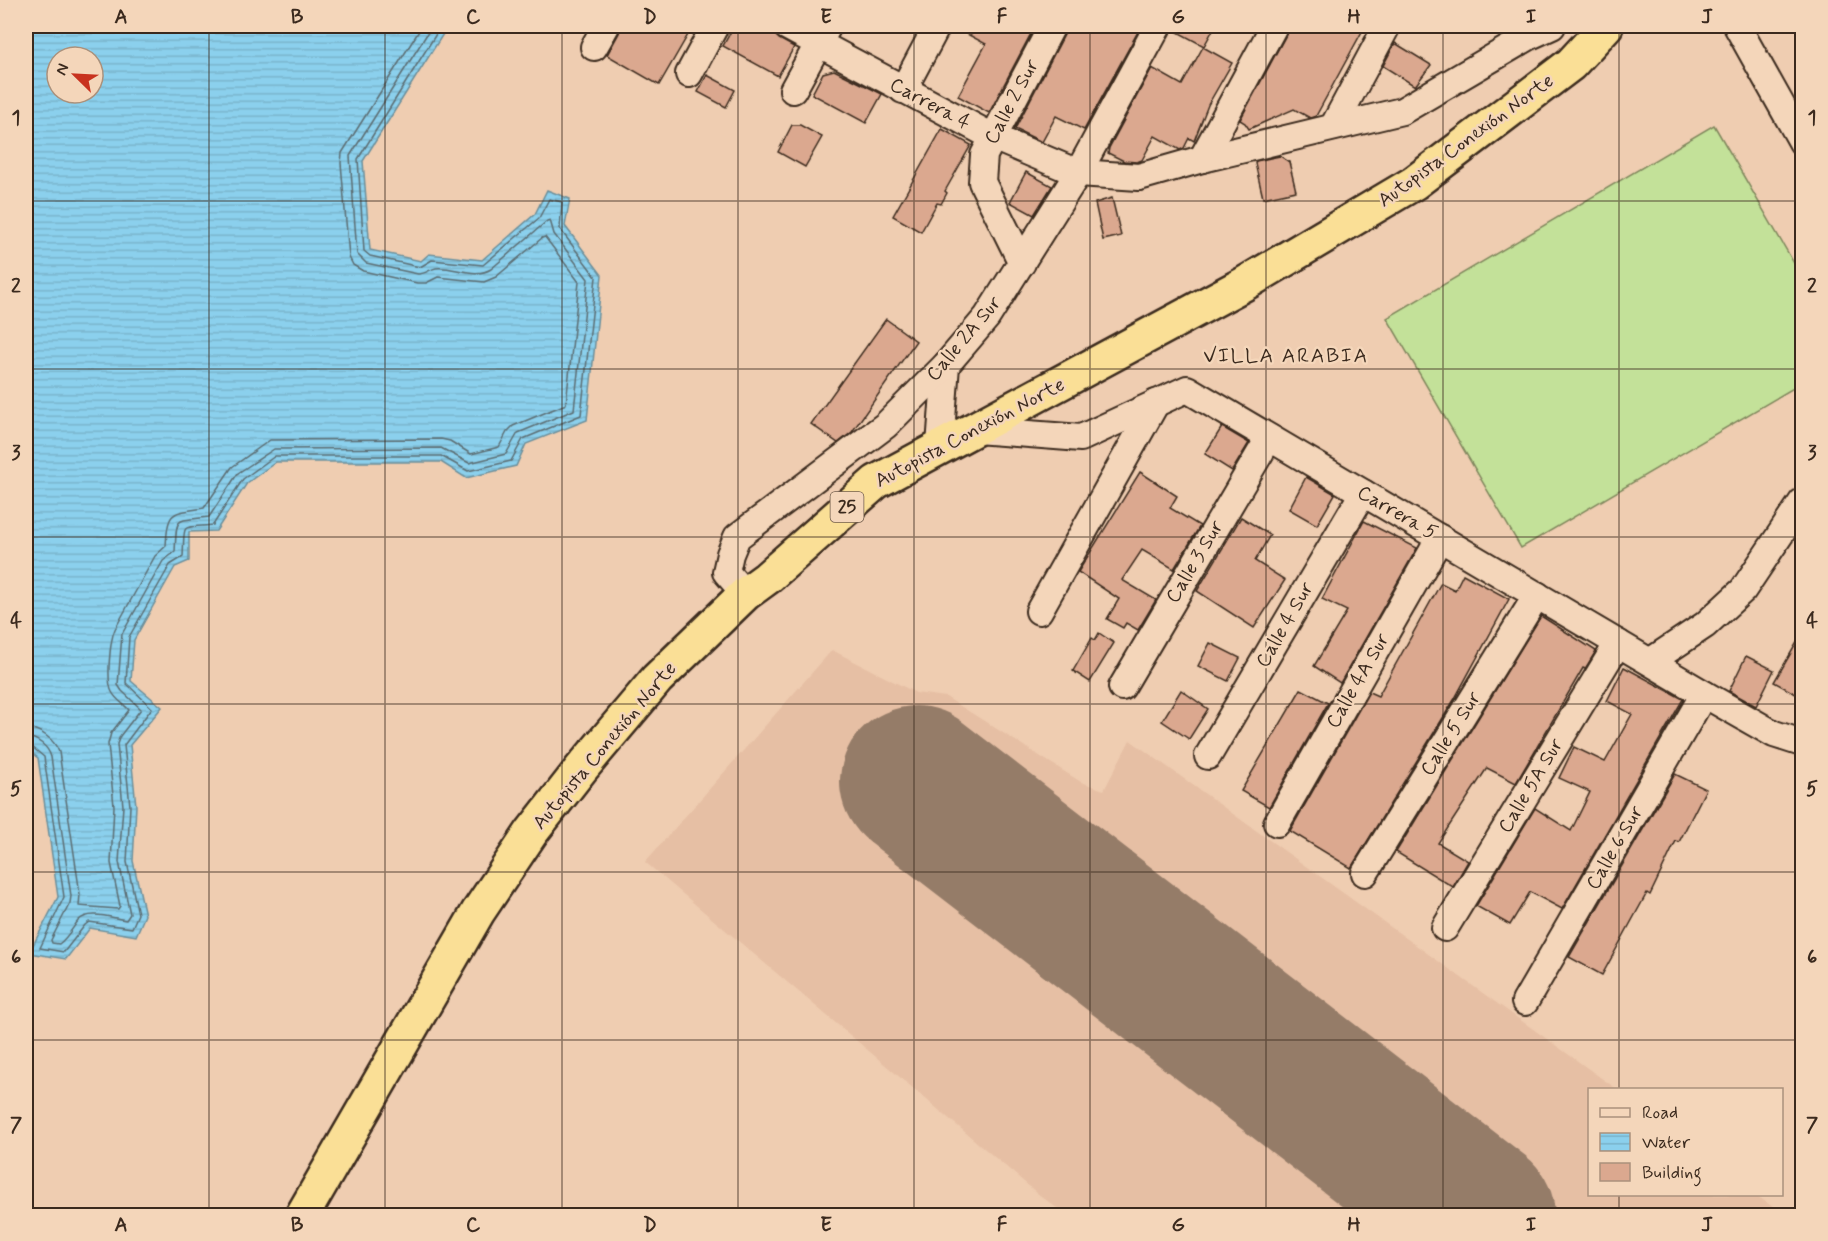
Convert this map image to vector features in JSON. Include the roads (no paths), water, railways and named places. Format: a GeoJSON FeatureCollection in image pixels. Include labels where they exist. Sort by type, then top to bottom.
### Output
{"type":"FeatureCollection","features":[{"type":"Feature","properties":{"kind":"highway","name":"Autopista Conexión Norte"},"geometry":{"type":"LineString","coordinates":[[302,1215],[478,912],[531,833],[581,769],[657,680],[745,594],[767,578],[876,482],[1244,284],[1414,183],[1571,64],[1606,26]]}},
{"type":"Feature","properties":{"kind":"street"},"geometry":{"type":"LineString","coordinates":[[689,74],[715,26]]}},
{"type":"Feature","properties":{"kind":"street","name":"Carrera 4"},"geometry":{"type":"LineString","coordinates":[[786,26],[824,34],[903,90],[993,137],[1078,173],[1139,177],[1202,159],[1402,111],[1531,29]]}},
{"type":"Feature","properties":{"kind":"street"},"geometry":{"type":"LineString","coordinates":[[903,90],[937,26]]}},
{"type":"Feature","properties":{"kind":"street","name":"Calle 2 Sur"},"geometry":{"type":"LineString","coordinates":[[1022,263],[982,182],[984,155],[1053,26]]}},
{"type":"Feature","properties":{"kind":"street","name":"Calle 2A Sur"},"geometry":{"type":"LineString","coordinates":[[745,594],[726,572],[737,537],[886,425],[946,365],[987,317],[1078,173],[1158,26]]}},
{"type":"Feature","properties":{"kind":"street"},"geometry":{"type":"LineString","coordinates":[[1202,159],[1274,26]]}},
{"type":"Feature","properties":{"kind":"street"},"geometry":{"type":"LineString","coordinates":[[1333,127],[1387,26]]}},
{"type":"Feature","properties":{"kind":"street"},"geometry":{"type":"LineString","coordinates":[[1737,26],[1800,129]]}},
{"type":"Feature","properties":{"kind":"street"},"geometry":{"type":"LineString","coordinates":[[794,90],[824,34]]}},
{"type":"Feature","properties":{"kind":"street"},"geometry":{"type":"LineString","coordinates":[[940,447],[946,365]]}},
{"type":"Feature","properties":{"kind":"street","name":"Carrera 5"},"geometry":{"type":"LineString","coordinates":[[976,430],[1081,438],[1186,389],[1774,734],[1801,738]]}},
{"type":"Feature","properties":{"kind":"street"},"geometry":{"type":"LineString","coordinates":[[1039,611],[1156,404]]}},
{"type":"Feature","properties":{"kind":"street","name":"Calle 3 Sur"},"geometry":{"type":"LineString","coordinates":[[1122,687],[1269,438]]}},
{"type":"Feature","properties":{"kind":"street","name":"Calle 4 Sur"},"geometry":{"type":"LineString","coordinates":[[1208,756],[1363,493]]}},
{"type":"Feature","properties":{"kind":"street"},"geometry":{"type":"LineString","coordinates":[[1651,661],[1705,625],[1743,590],[1803,502]]}},
{"type":"Feature","properties":{"kind":"street","name":"Calle 4A Sur"},"geometry":{"type":"LineString","coordinates":[[1277,823],[1440,538]]}},
{"type":"Feature","properties":{"kind":"street","name":"Calle 5 Sur"},"geometry":{"type":"LineString","coordinates":[[1365,873],[1536,595]]}},
{"type":"Feature","properties":{"kind":"street","name":"Calle 5A Sur"},"geometry":{"type":"LineString","coordinates":[[1445,928],[1618,643]]}},
{"type":"Feature","properties":{"kind":"street","name":"Calle 6 Sur"},"geometry":{"type":"LineString","coordinates":[[1525,1002],[1704,694]]}},
{"type":"Feature","properties":{"kind":"water"},"geometry":{"type":"Polygon","coordinates":[[[26,26],[448,26],[363,161],[370,250],[421,261],[429,254],[482,260],[535,214],[547,190],[570,199],[565,226],[602,275],[587,420],[526,444],[516,466],[466,478],[441,462],[276,462],[247,483],[216,531],[189,532],[189,561],[175,567],[134,640],[131,681],[162,707],[130,745],[136,806],[133,861],[145,915],[136,936],[90,928],[66,959],[29,953],[58,897],[38,758],[26,749],[26,26]]]}},
{"type":"Feature","properties":{"kind":"district","name":"VILLA ARABIA"},"geometry":{"type":"Point","coordinates":[1286,356]}}]}
